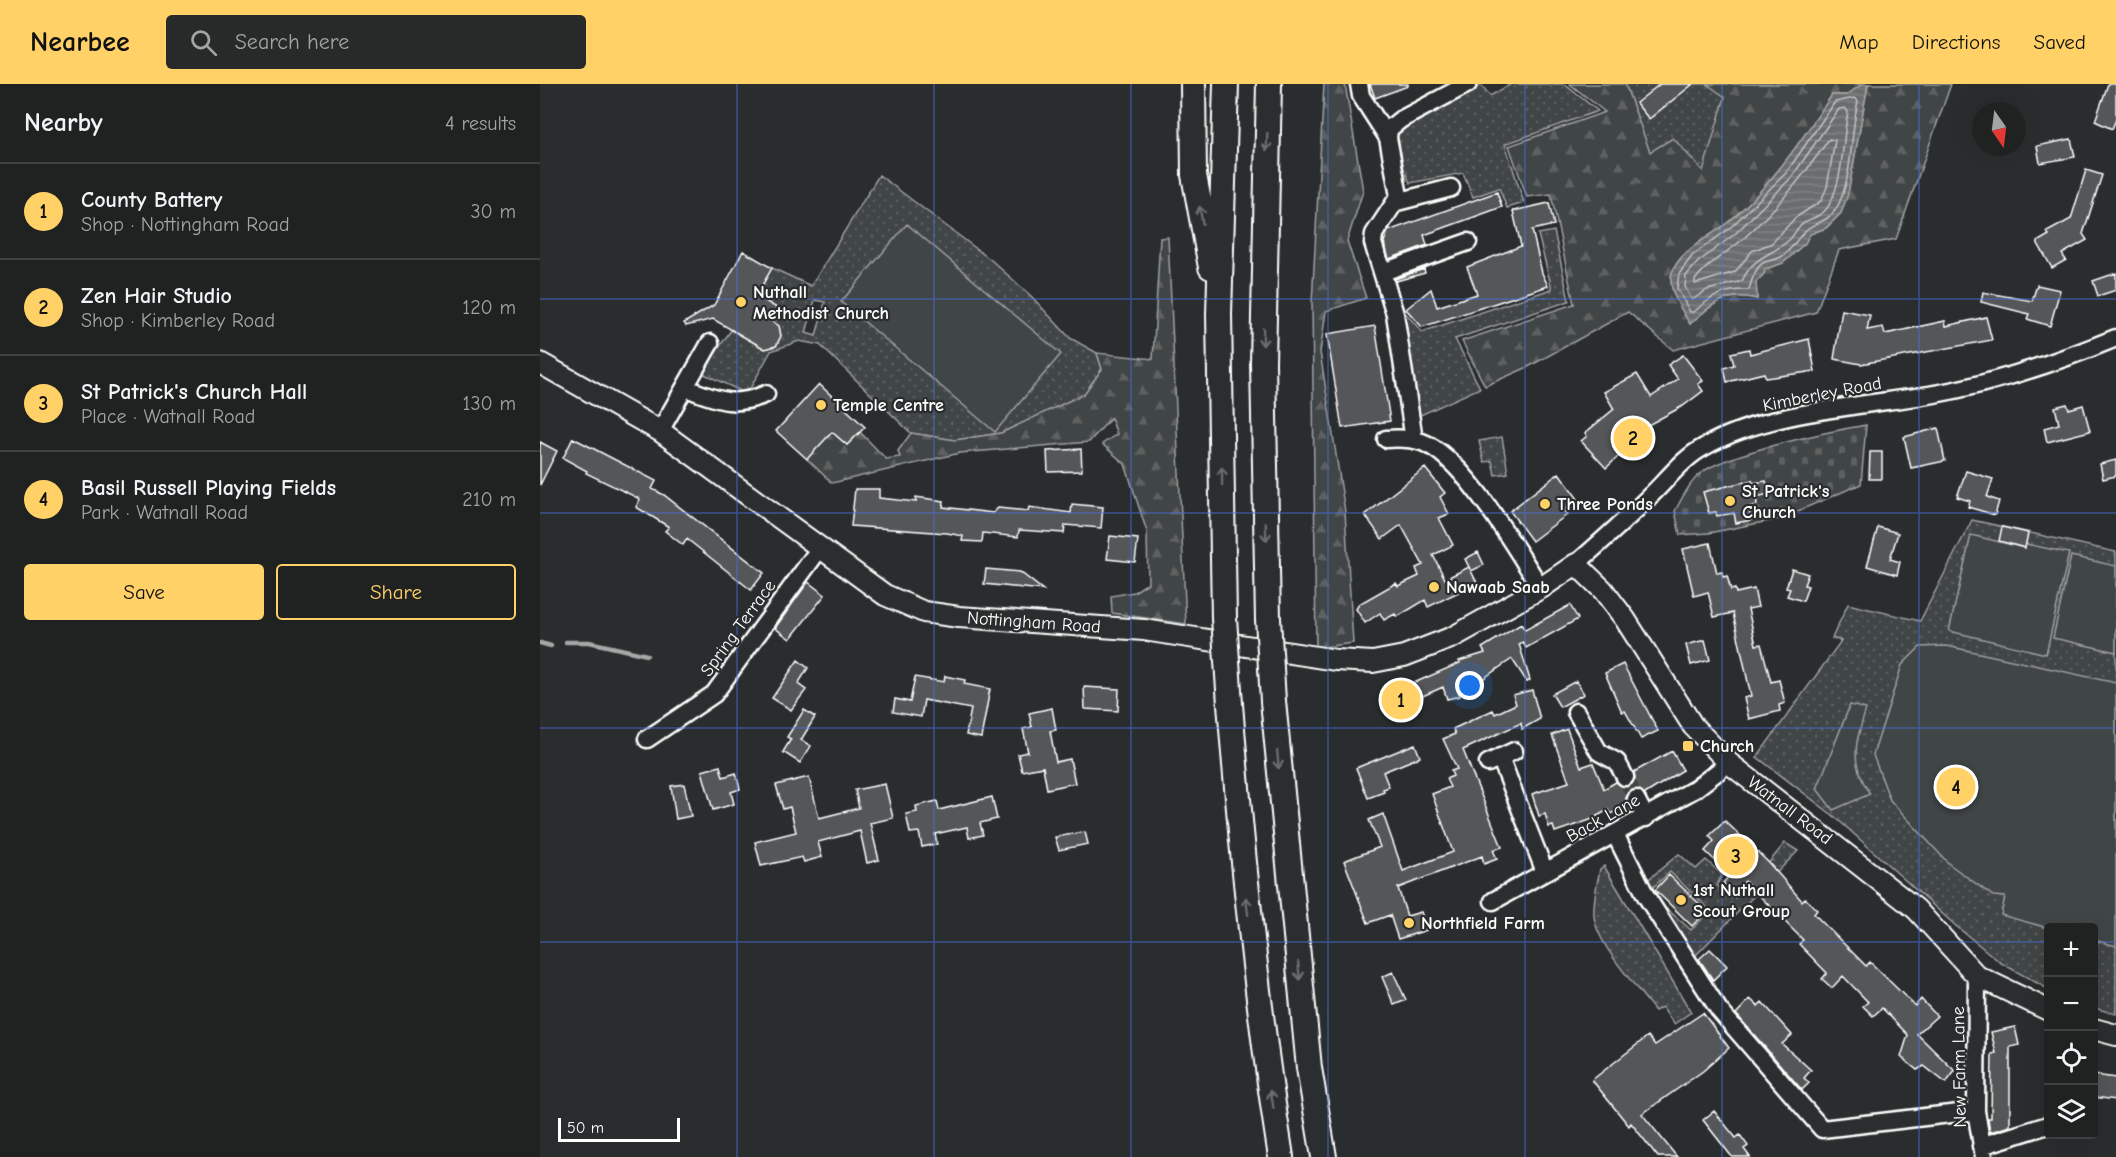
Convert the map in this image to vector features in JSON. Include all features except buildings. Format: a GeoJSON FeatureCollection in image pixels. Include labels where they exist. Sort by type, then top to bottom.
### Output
{"type":"FeatureCollection","features":[{"type":"Feature","properties":{"kind":"highway"},"geometry":{"type":"LineString","coordinates":[[1193,84],[1194,176],[1220,314]]}},
{"type":"Feature","properties":{"kind":"highway"},"geometry":{"type":"LineString","coordinates":[[1226,84],[1220,314],[1224,618],[1244,883],[1266,1062],[1281,1157]]}},
{"type":"Feature","properties":{"kind":"highway"},"geometry":{"type":"LineString","coordinates":[[1269,84],[1263,363],[1268,619],[1273,701],[1309,1068],[1324,1157]]}},
{"type":"Feature","properties":{"kind":"main road","name":"Nottingham Road"},"geometry":{"type":"LineString","coordinates":[[540,363],[660,431],[885,595],[924,612],[958,618],[1144,630],[1356,661],[1391,659],[1439,644],[1541,588],[1576,564]]}},
{"type":"Feature","properties":{"kind":"main road","name":"Watnall Road"},"geometry":{"type":"LineString","coordinates":[[1576,564],[1603,590],[1625,619],[1693,726],[1729,763],[1916,909],[1977,976],[2044,1008]]}},
{"type":"Feature","properties":{"kind":"main road"},"geometry":{"type":"LineString","coordinates":[[2098,1030],[2116,1035]]}},
{"type":"Feature","properties":{"kind":"street"},"geometry":{"type":"LineString","coordinates":[[1359,84],[1361,96],[1388,138],[1399,187],[1397,202],[1374,234],[1373,243],[1395,314],[1414,440]]}},
{"type":"Feature","properties":{"kind":"street"},"geometry":{"type":"LineString","coordinates":[[1388,138],[1393,124],[1468,84]]}},
{"type":"Feature","properties":{"kind":"street"},"geometry":{"type":"LineString","coordinates":[[1397,202],[1451,188]]}},
{"type":"Feature","properties":{"kind":"street"},"geometry":{"type":"LineString","coordinates":[[1383,272],[1468,242]]}},
{"type":"Feature","properties":{"kind":"street","name":"Kimberley Road"},"geometry":{"type":"LineString","coordinates":[[1576,564],[1626,520],[1686,460],[1703,447],[1731,435],[1834,409],[1931,394],[1998,380],[2058,362],[2116,338]]}},
{"type":"Feature","properties":{"kind":"street"},"geometry":{"type":"LineString","coordinates":[[660,431],[710,343]]}},
{"type":"Feature","properties":{"kind":"street"},"geometry":{"type":"LineString","coordinates":[[686,388],[720,401],[745,403],[766,394]]}},
{"type":"Feature","properties":{"kind":"street"},"geometry":{"type":"LineString","coordinates":[[1386,439],[1414,440],[1441,452],[1474,489],[1541,588]]}},
{"type":"Feature","properties":{"kind":"street","name":"Spring Terrace"},"geometry":{"type":"LineString","coordinates":[[647,739],[714,694],[820,548]]}},
{"type":"Feature","properties":{"kind":"street"},"geometry":{"type":"LineString","coordinates":[[1576,712],[1599,752],[1617,762],[1625,777]]}},
{"type":"Feature","properties":{"kind":"street"},"geometry":{"type":"LineString","coordinates":[[1500,757],[1545,872]]}},
{"type":"Feature","properties":{"kind":"street","name":"Back Lane"},"geometry":{"type":"LineString","coordinates":[[1493,901],[1646,818],[1695,789],[1729,763]]}},
{"type":"Feature","properties":{"kind":"street"},"geometry":{"type":"LineString","coordinates":[[1636,799],[1646,818]]}},
{"type":"Feature","properties":{"kind":"street"},"geometry":{"type":"LineString","coordinates":[[1615,834],[1646,896],[1719,1010],[1822,1129],[1976,1111]]}},
{"type":"Feature","properties":{"kind":"street","name":"New Farm Lane"},"geometry":{"type":"LineString","coordinates":[[1977,976],[1976,1111],[1983,1152]]}},
{"type":"Feature","properties":{"kind":"street"},"geometry":{"type":"LineString","coordinates":[[1983,1152],[2044,1127]]}},
{"type":"Feature","properties":{"kind":"green space"},"geometry":{"type":"Polygon","coordinates":[[[1324,84],[1345,84],[1363,191],[1347,241],[1366,298],[1326,311],[1320,352],[1345,512],[1353,643],[1316,648],[1312,303],[1324,84]]]}},
{"type":"Feature","properties":{"kind":"green space"},"geometry":{"type":"Polygon","coordinates":[[[1511,84],[1564,84],[1598,111],[1505,144],[1524,203],[1507,208],[1499,188],[1473,197],[1463,173],[1410,183],[1406,173],[1400,174],[1394,135],[1397,127],[1477,86],[1482,86],[1490,96],[1511,84]]]}},
{"type":"Feature","properties":{"kind":"green space"},"geometry":{"type":"Polygon","coordinates":[[[1570,84],[1625,84],[1650,152],[1673,138],[1703,171],[1725,97],[1707,84],[1862,84],[1847,95],[1832,95],[1784,164],[1757,195],[1726,224],[1681,258],[1672,273],[1671,280],[1676,300],[1690,324],[1712,306],[1728,298],[1757,299],[1756,282],[1764,274],[1765,269],[1783,263],[1805,243],[1810,234],[1826,228],[1841,213],[1848,193],[1868,84],[1951,84],[1896,239],[1839,250],[1816,312],[1673,350],[1628,312],[1528,367],[1485,386],[1462,341],[1574,304],[1551,194],[1527,197],[1509,146],[1605,112],[1570,84]]]}},
{"type":"Feature","properties":{"kind":"green space"},"geometry":{"type":"Polygon","coordinates":[[[1625,84],[1707,84],[1726,96],[1704,171],[1650,153],[1625,84]]]}},
{"type":"Feature","properties":{"kind":"green space"},"geometry":{"type":"Polygon","coordinates":[[[879,175],[991,260],[1031,296],[1070,338],[1097,353],[1102,369],[1084,394],[1001,433],[955,440],[911,433],[820,345],[799,341],[771,351],[747,394],[702,373],[731,330],[765,349],[776,346],[781,336],[779,326],[770,320],[756,296],[772,268],[811,286],[879,175]],[[815,300],[806,333],[816,336],[825,302],[815,300]]]}},
{"type":"Feature","properties":{"kind":"green space"},"geometry":{"type":"Polygon","coordinates":[[[907,224],[1061,354],[995,432],[841,302],[907,224]]]}},
{"type":"Feature","properties":{"kind":"green space"},"geometry":{"type":"Polygon","coordinates":[[[1554,231],[1569,301],[1455,339],[1480,388],[1414,418],[1395,301],[1422,332],[1552,289],[1538,234],[1554,231]]]}},
{"type":"Feature","properties":{"kind":"green space"},"geometry":{"type":"Polygon","coordinates":[[[1168,237],[1186,624],[1112,613],[1111,596],[1134,592],[1148,583],[1147,532],[1125,464],[1102,444],[1117,434],[1111,418],[1089,442],[960,453],[832,483],[807,459],[832,432],[847,445],[860,432],[886,459],[900,457],[898,451],[911,433],[955,440],[1001,433],[1084,394],[1102,369],[1097,353],[1153,359],[1160,238],[1168,237]]]}},
{"type":"Feature","properties":{"kind":"green space"},"geometry":{"type":"Polygon","coordinates":[[[1866,425],[1861,484],[1779,519],[1709,533],[1680,535],[1675,511],[1697,477],[1714,465],[1755,451],[1866,425]]]}},
{"type":"Feature","properties":{"kind":"green space"},"geometry":{"type":"Polygon","coordinates":[[[1502,437],[1508,473],[1495,475],[1492,461],[1484,462],[1479,441],[1502,437]]]}},
{"type":"Feature","properties":{"kind":"green space"},"geometry":{"type":"Polygon","coordinates":[[[1972,520],[2116,552],[2116,1014],[2098,1009],[2098,923],[2044,923],[2044,987],[2001,963],[1956,926],[1835,817],[1757,757],[1841,641],[1832,638],[1848,604],[1920,621],[1972,520]]]}},
{"type":"Feature","properties":{"kind":"green space"},"geometry":{"type":"Polygon","coordinates":[[[1971,535],[2024,548],[2026,544],[2069,553],[2046,654],[1949,631],[1971,535]]]}},
{"type":"Feature","properties":{"kind":"green space"},"geometry":{"type":"Polygon","coordinates":[[[2071,556],[2116,566],[2116,652],[2053,638],[2071,556]]]}},
{"type":"Feature","properties":{"kind":"green space"},"geometry":{"type":"Polygon","coordinates":[[[1947,646],[2116,683],[2116,946],[2098,941],[2098,923],[2044,923],[2044,927],[2001,915],[2005,897],[1993,896],[1949,864],[1890,800],[1873,755],[1902,665],[1920,647],[1947,646]]]}},
{"type":"Feature","properties":{"kind":"green space"},"geometry":{"type":"Polygon","coordinates":[[[1850,705],[1866,709],[1856,753],[1859,772],[1870,794],[1833,810],[1817,789],[1850,705]]]}},
{"type":"Feature","properties":{"kind":"green space"},"geometry":{"type":"Polygon","coordinates":[[[1785,843],[1798,851],[1692,959],[1662,914],[1667,909],[1691,930],[1710,910],[1670,872],[1651,889],[1660,901],[1656,905],[1643,884],[1679,854],[1696,869],[1706,860],[1722,875],[1717,885],[1730,898],[1735,898],[1750,880],[1753,882],[1785,843]]]}},
{"type":"Feature","properties":{"kind":"green space"},"geometry":{"type":"Polygon","coordinates":[[[1604,866],[1691,1012],[1674,1024],[1662,1007],[1655,1011],[1602,940],[1594,916],[1600,869],[1604,866]]]}},
{"type":"Feature","properties":{"kind":"water"},"geometry":{"type":"Polygon","coordinates":[[[1862,84],[1868,84],[1848,194],[1841,213],[1826,228],[1810,234],[1805,243],[1783,263],[1765,269],[1764,274],[1756,282],[1757,299],[1737,296],[1728,298],[1712,305],[1690,324],[1676,300],[1671,280],[1672,273],[1681,258],[1726,224],[1757,195],[1783,164],[1832,95],[1847,95],[1862,84]]]}},
{"type":"Feature","properties":{"kind":"waterway"},"geometry":{"type":"LineString","coordinates":[[566,642],[589,642],[647,655]]}},
{"type":"Feature","properties":{"kind":"waterway"},"geometry":{"type":"LineString","coordinates":[[540,643],[551,646]]}},
{"type":"Feature","properties":{"kind":"tunnel"},"geometry":{"type":"LineString","coordinates":[[1625,777],[1636,799]]}},
{"type":"Feature","properties":{"kind":"place","name":"Nuthall Methodist Church"},"geometry":{"type":"Point","coordinates":[741,302]}},
{"type":"Feature","properties":{"kind":"place","name":"Temple Centre"},"geometry":{"type":"Point","coordinates":[821,405]}},
{"type":"Feature","properties":{"kind":"place","name":"Zen Hair Studio"},"geometry":{"type":"Point","coordinates":[1633,438]}},
{"type":"Feature","properties":{"kind":"place","name":"St Patrick's Church"},"geometry":{"type":"Point","coordinates":[1730,501]}},
{"type":"Feature","properties":{"kind":"place","name":"Three Ponds"},"geometry":{"type":"Point","coordinates":[1545,504]}},
{"type":"Feature","properties":{"kind":"place","name":"Nawaab Saab"},"geometry":{"type":"Point","coordinates":[1434,587]}},
{"type":"Feature","properties":{"kind":"place","name":"County Battery"},"geometry":{"type":"Point","coordinates":[1401,700]}},
{"type":"Feature","properties":{"kind":"place","name":"Church"},"geometry":{"type":"Point","coordinates":[1688,746]}},
{"type":"Feature","properties":{"kind":"place","name":"Basil Russell Playing Fields"},"geometry":{"type":"Point","coordinates":[1956,787]}},
{"type":"Feature","properties":{"kind":"place","name":"St Patrick's Church Hall"},"geometry":{"type":"Point","coordinates":[1736,856]}},
{"type":"Feature","properties":{"kind":"place","name":"1st Nuthall Scout Group"},"geometry":{"type":"Point","coordinates":[1681,900]}},
{"type":"Feature","properties":{"kind":"place","name":"Northfield Farm"},"geometry":{"type":"Point","coordinates":[1409,923]}}]}
